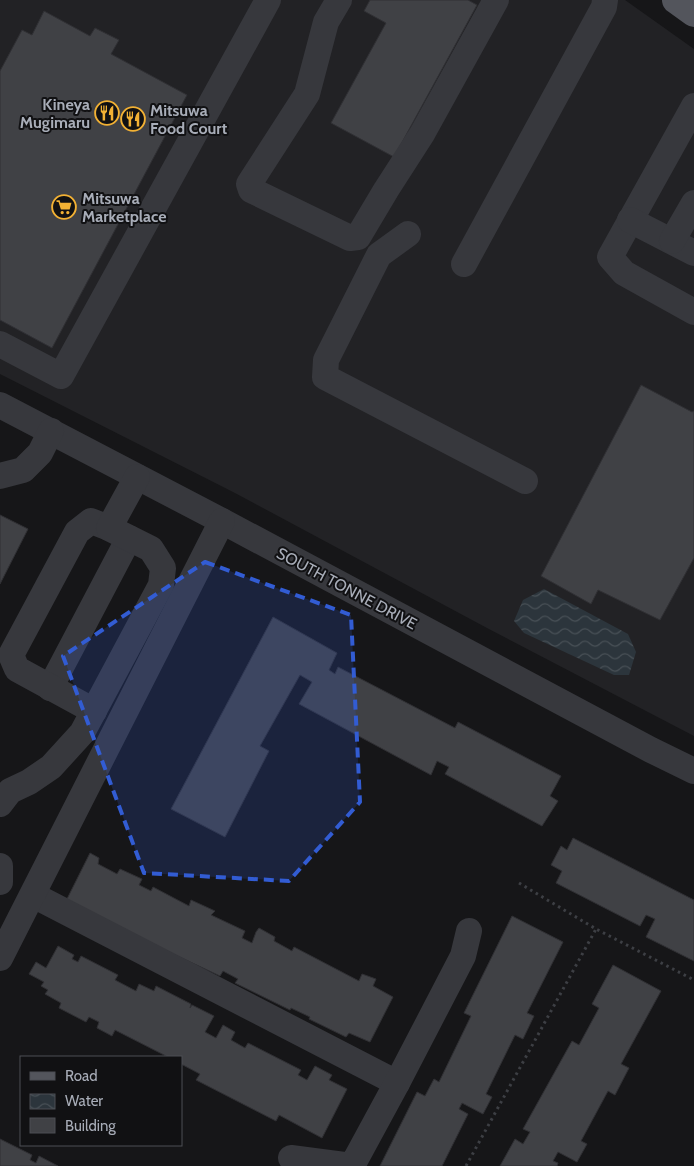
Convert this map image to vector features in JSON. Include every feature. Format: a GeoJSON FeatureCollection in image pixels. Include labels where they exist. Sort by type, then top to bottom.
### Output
{"type":"FeatureCollection","features":[{"type":"Feature","properties":{"kind":"main road"},"geometry":{"type":"LineString","coordinates":[[676,0],[694,13]]}},
{"type":"Feature","properties":{"kind":"street"},"geometry":{"type":"LineString","coordinates":[[0,344],[60,376],[268,0]]}},
{"type":"Feature","properties":{"kind":"street"},"geometry":{"type":"LineString","coordinates":[[339,0],[326,22],[307,94],[249,184],[251,190],[350,238],[358,237],[422,134],[496,0]]}},
{"type":"Feature","properties":{"kind":"street"},"geometry":{"type":"LineString","coordinates":[[464,264],[591,31],[604,6],[605,0]]}},
{"type":"Feature","properties":{"kind":"street"},"geometry":{"type":"LineString","coordinates":[[694,106],[610,257],[624,273],[694,312]]}},
{"type":"Feature","properties":{"kind":"street"},"geometry":{"type":"LineString","coordinates":[[630,220],[683,247],[694,202]]}},
{"type":"Feature","properties":{"kind":"street"},"geometry":{"type":"LineString","coordinates":[[408,234],[379,255],[326,360],[325,377],[525,481]]}},
{"type":"Feature","properties":{"kind":"street","name":"SOUTH TONNE DRIVE"},"geometry":{"type":"LineString","coordinates":[[0,405],[694,771]]}},
{"type":"Feature","properties":{"kind":"street"},"geometry":{"type":"LineString","coordinates":[[0,476],[23,470],[40,453],[51,431]]}},
{"type":"Feature","properties":{"kind":"street"},"geometry":{"type":"LineString","coordinates":[[50,688],[119,533],[137,477]]}},
{"type":"Feature","properties":{"kind":"street"},"geometry":{"type":"LineString","coordinates":[[0,804],[10,790],[29,782],[51,767],[82,733],[94,711],[161,585],[163,568],[151,549],[91,521],[77,532],[12,655],[16,669],[94,711]]}},
{"type":"Feature","properties":{"kind":"street"},"geometry":{"type":"LineString","coordinates":[[0,958],[222,521]]}},
{"type":"Feature","properties":{"kind":"street"},"geometry":{"type":"LineString","coordinates":[[0,866],[0,882]]}},
{"type":"Feature","properties":{"kind":"street"},"geometry":{"type":"LineString","coordinates":[[32,895],[397,1083]]}},
{"type":"Feature","properties":{"kind":"street"},"geometry":{"type":"LineString","coordinates":[[291,1158],[352,1166],[463,956],[469,932]]}},
{"type":"Feature","properties":{"kind":"path"},"geometry":{"type":"LineString","coordinates":[[519,883],[596,930],[694,980]]}},
{"type":"Feature","properties":{"kind":"path"},"geometry":{"type":"LineString","coordinates":[[466,1166],[596,930]]}},
{"type":"Feature","properties":{"kind":"highlighted area"},"geometry":{"type":"Polygon","coordinates":[[[205,562],[351,615],[360,802],[289,881],[144,873],[63,656],[205,562]]]}},
{"type":"Feature","properties":{"kind":"shaded area"},"geometry":{"type":"Polygon","coordinates":[[[0,0],[625,0],[694,49],[694,736],[235,493],[0,374],[0,0]]]}},
{"type":"Feature","properties":{"kind":"water"},"geometry":{"type":"Polygon","coordinates":[[[544,589],[628,634],[636,652],[629,675],[614,675],[524,633],[514,621],[523,600],[544,589]]]}},
{"type":"Feature","properties":{"kind":"building"},"geometry":{"type":"Polygon","coordinates":[[[370,0],[468,0],[477,5],[394,157],[331,123],[386,23],[364,11],[370,0]]]}},
{"type":"Feature","properties":{"kind":"building","name":"Mitsuwa Marketplace"},"geometry":{"type":"Polygon","coordinates":[[[44,11],[90,36],[95,28],[119,40],[111,54],[187,95],[52,348],[0,320],[0,71],[22,30],[32,35],[44,11]]]}},
{"type":"Feature","properties":{"kind":"building"},"geometry":{"type":"Polygon","coordinates":[[[641,385],[692,412],[694,411],[694,558],[660,620],[598,590],[591,604],[541,576],[641,385]]]}},
{"type":"Feature","properties":{"kind":"building"},"geometry":{"type":"Polygon","coordinates":[[[0,515],[28,529],[0,584],[0,515]]]}},
{"type":"Feature","properties":{"kind":"building"},"geometry":{"type":"Polygon","coordinates":[[[273,617],[337,653],[329,670],[335,674],[338,667],[455,728],[458,722],[561,776],[550,796],[558,801],[542,826],[445,774],[449,767],[437,761],[431,775],[299,704],[312,682],[300,675],[260,746],[269,751],[225,837],[171,809],[273,617]]]}},
{"type":"Feature","properties":{"kind":"building"},"geometry":{"type":"Polygon","coordinates":[[[573,838],[694,900],[694,961],[646,937],[655,919],[646,915],[640,926],[556,883],[562,871],[551,865],[561,846],[567,850],[573,838]]]}},
{"type":"Feature","properties":{"kind":"building"},"geometry":{"type":"Polygon","coordinates":[[[90,853],[99,858],[98,864],[117,874],[120,869],[142,879],[139,885],[151,891],[153,887],[189,906],[191,900],[215,911],[211,915],[245,931],[242,938],[252,943],[259,928],[275,937],[274,941],[292,951],[294,947],[359,981],[362,974],[376,979],[373,986],[393,997],[370,1042],[349,1033],[346,1037],[309,1019],[310,1017],[291,1008],[290,1010],[235,983],[238,979],[223,971],[220,976],[65,903],[90,853]]]}},
{"type":"Feature","properties":{"kind":"building"},"geometry":{"type":"Polygon","coordinates":[[[512,916],[563,942],[527,1013],[534,1016],[523,1039],[515,1035],[486,1094],[492,1097],[483,1114],[462,1103],[459,1109],[468,1114],[442,1166],[380,1166],[417,1092],[425,1096],[434,1079],[439,1082],[471,1016],[464,1013],[512,916]]]}},
{"type":"Feature","properties":{"kind":"building"},"geometry":{"type":"Polygon","coordinates":[[[58,946],[74,955],[72,959],[78,962],[81,956],[118,975],[115,980],[136,991],[139,984],[154,991],[156,986],[191,1004],[190,1008],[192,1005],[214,1016],[205,1032],[216,1038],[223,1025],[235,1032],[231,1040],[245,1048],[248,1043],[301,1070],[298,1075],[307,1080],[315,1066],[332,1075],[329,1080],[347,1089],[322,1138],[279,1115],[276,1121],[196,1080],[200,1074],[182,1065],[182,1056],[166,1056],[115,1030],[112,1036],[97,1028],[99,1022],[89,1017],[86,1022],[59,1008],[61,1003],[45,994],[48,990],[41,986],[44,982],[29,974],[36,962],[46,968],[58,946]]]}},
{"type":"Feature","properties":{"kind":"building"},"geometry":{"type":"Polygon","coordinates":[[[613,965],[661,991],[621,1064],[629,1068],[615,1095],[608,1091],[581,1141],[587,1144],[577,1162],[558,1152],[553,1161],[558,1163],[557,1166],[500,1166],[515,1139],[523,1144],[530,1132],[523,1129],[572,1041],[579,1045],[599,1008],[592,1004],[613,965]]]}},
{"type":"Feature","properties":{"kind":"building"},"geometry":{"type":"Polygon","coordinates":[[[0,1139],[32,1155],[30,1160],[36,1163],[39,1156],[58,1166],[0,1166],[0,1139]]]}},
{"type":"Feature","properties":{"kind":"place","name":"Kineya Mugimaru"},"geometry":{"type":"Point","coordinates":[107,113]}},
{"type":"Feature","properties":{"kind":"place","name":"Mitsuwa Food Court"},"geometry":{"type":"Point","coordinates":[133,119]}},
{"type":"Feature","properties":{"kind":"place","name":"Mitsuwa Marketplace"},"geometry":{"type":"Point","coordinates":[64,207]}}]}
